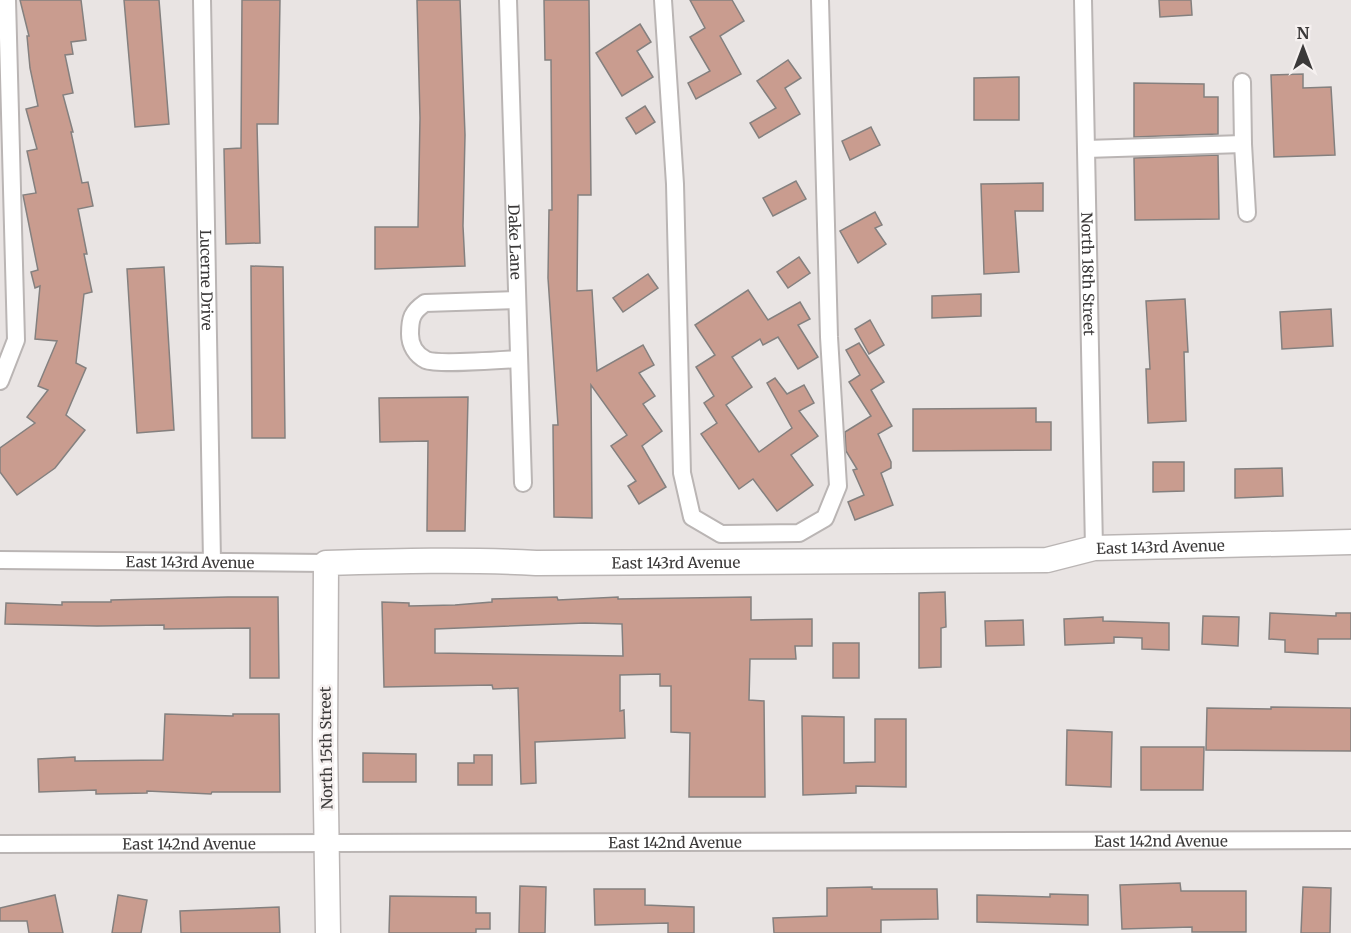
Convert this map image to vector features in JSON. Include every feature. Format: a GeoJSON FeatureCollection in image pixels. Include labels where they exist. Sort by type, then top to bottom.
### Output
{"type":"FeatureCollection","features":[{"type":"Feature","properties":{"kind":"street"},"geometry":{"type":"LineString","coordinates":[[0,381],[16,340],[7,0]]}},
{"type":"Feature","properties":{"kind":"street","name":"Lucerne Drive"},"geometry":{"type":"LineString","coordinates":[[202,0],[212,561]]}},
{"type":"Feature","properties":{"kind":"street","name":"Dake Lane"},"geometry":{"type":"LineString","coordinates":[[508,0],[523,483]]}},
{"type":"Feature","properties":{"kind":"street"},"geometry":{"type":"LineString","coordinates":[[663,0],[675,184],[682,473],[692,517],[721,534],[800,533],[825,518],[838,486],[829,337],[820,0]]}},
{"type":"Feature","properties":{"kind":"street","name":"North 18th Street"},"geometry":{"type":"LineString","coordinates":[[1083,0],[1094,548]]}},
{"type":"Feature","properties":{"kind":"street"},"geometry":{"type":"LineString","coordinates":[[1242,81],[1247,213]]}},
{"type":"Feature","properties":{"kind":"street"},"geometry":{"type":"LineString","coordinates":[[1086,149],[1243,144]]}},
{"type":"Feature","properties":{"kind":"street"},"geometry":{"type":"LineString","coordinates":[[517,300],[425,303],[414,310],[410,322],[410,338],[414,350],[429,361],[519,359]]}},
{"type":"Feature","properties":{"kind":"street","name":"East 143rd Avenue"},"geometry":{"type":"LineString","coordinates":[[0,560],[326,563],[414,560],[547,563],[1047,560],[1094,548],[1351,542]]}},
{"type":"Feature","properties":{"kind":"street","name":"North 15th Street"},"geometry":{"type":"LineString","coordinates":[[326,563],[325,743],[328,933]]}},
{"type":"Feature","properties":{"kind":"street","name":"East 142nd Avenue"},"geometry":{"type":"LineString","coordinates":[[0,844],[1351,840]]}},
{"type":"Feature","properties":{"kind":"building"},"geometry":{"type":"Polygon","coordinates":[[[20,0],[81,0],[86,40],[71,42],[73,54],[65,55],[73,93],[63,95],[73,132],[71,132],[82,183],[88,182],[93,206],[78,209],[92,292],[84,294],[76,363],[86,368],[66,415],[85,430],[55,468],[17,495],[0,472],[0,448],[35,423],[27,417],[48,390],[38,386],[57,341],[35,339],[40,286],[35,288],[31,272],[38,270],[23,195],[36,193],[27,151],[37,149],[26,109],[38,106],[30,68],[27,36],[29,36],[20,0]]]}},
{"type":"Feature","properties":{"kind":"building"},"geometry":{"type":"Polygon","coordinates":[[[124,0],[159,0],[169,124],[135,127],[124,0]]]}},
{"type":"Feature","properties":{"kind":"building"},"geometry":{"type":"Polygon","coordinates":[[[242,0],[280,0],[278,124],[257,124],[260,243],[226,244],[224,149],[241,148],[242,0]]]}},
{"type":"Feature","properties":{"kind":"building"},"geometry":{"type":"Polygon","coordinates":[[[417,0],[460,0],[465,135],[463,226],[465,266],[375,269],[375,227],[418,227],[420,118],[417,0]]]}},
{"type":"Feature","properties":{"kind":"building"},"geometry":{"type":"Polygon","coordinates":[[[544,0],[589,0],[591,195],[578,195],[577,291],[592,290],[597,371],[643,345],[654,365],[639,373],[655,396],[643,404],[662,431],[642,446],[666,487],[639,504],[628,486],[636,481],[611,446],[627,435],[591,385],[592,518],[554,517],[553,425],[558,425],[548,278],[549,210],[552,210],[551,60],[545,60],[544,0]]]}},
{"type":"Feature","properties":{"kind":"building"},"geometry":{"type":"Polygon","coordinates":[[[690,0],[732,0],[744,21],[720,36],[741,74],[696,99],[688,83],[710,71],[690,37],[705,28],[690,0]]]}},
{"type":"Feature","properties":{"kind":"building"},"geometry":{"type":"Polygon","coordinates":[[[1159,0],[1191,0],[1192,15],[1160,17],[1159,0]]]}},
{"type":"Feature","properties":{"kind":"building"},"geometry":{"type":"Polygon","coordinates":[[[640,24],[651,42],[637,51],[653,77],[622,96],[596,53],[640,24]]]}},
{"type":"Feature","properties":{"kind":"building"},"geometry":{"type":"Polygon","coordinates":[[[788,60],[801,78],[785,88],[800,114],[759,138],[750,123],[776,108],[757,81],[788,60]]]}},
{"type":"Feature","properties":{"kind":"building"},"geometry":{"type":"Polygon","coordinates":[[[1303,74],[1303,88],[1331,87],[1335,155],[1274,157],[1271,75],[1303,74]]]}},
{"type":"Feature","properties":{"kind":"building"},"geometry":{"type":"Polygon","coordinates":[[[1019,77],[1019,120],[974,120],[974,78],[1019,77]]]}},
{"type":"Feature","properties":{"kind":"building"},"geometry":{"type":"Polygon","coordinates":[[[1134,83],[1204,84],[1204,97],[1218,97],[1218,134],[1134,137],[1134,83]]]}},
{"type":"Feature","properties":{"kind":"building"},"geometry":{"type":"Polygon","coordinates":[[[645,106],[655,122],[636,134],[626,118],[645,106]]]}},
{"type":"Feature","properties":{"kind":"building"},"geometry":{"type":"Polygon","coordinates":[[[871,127],[880,145],[850,160],[842,141],[871,127]]]}},
{"type":"Feature","properties":{"kind":"building"},"geometry":{"type":"Polygon","coordinates":[[[1218,155],[1219,219],[1135,220],[1134,158],[1218,155]]]}},
{"type":"Feature","properties":{"kind":"building"},"geometry":{"type":"Polygon","coordinates":[[[796,181],[806,199],[773,216],[763,198],[796,181]]]}},
{"type":"Feature","properties":{"kind":"building"},"geometry":{"type":"Polygon","coordinates":[[[1043,183],[1043,211],[1015,211],[1019,272],[984,274],[981,184],[1043,183]]]}},
{"type":"Feature","properties":{"kind":"building"},"geometry":{"type":"Polygon","coordinates":[[[875,212],[882,225],[875,228],[886,244],[858,263],[840,231],[875,212]]]}},
{"type":"Feature","properties":{"kind":"building"},"geometry":{"type":"Polygon","coordinates":[[[799,257],[810,273],[788,288],[777,272],[799,257]]]}},
{"type":"Feature","properties":{"kind":"building"},"geometry":{"type":"Polygon","coordinates":[[[251,266],[283,267],[285,438],[252,438],[251,266]]]}},
{"type":"Feature","properties":{"kind":"building"},"geometry":{"type":"Polygon","coordinates":[[[164,267],[174,430],[137,433],[127,269],[164,267]]]}},
{"type":"Feature","properties":{"kind":"building"},"geometry":{"type":"Polygon","coordinates":[[[648,274],[658,288],[623,312],[613,298],[648,274]]]}},
{"type":"Feature","properties":{"kind":"building"},"geometry":{"type":"Polygon","coordinates":[[[748,290],[768,320],[800,302],[810,319],[798,325],[818,357],[798,369],[778,337],[763,345],[760,339],[732,357],[752,387],[726,405],[759,452],[792,428],[767,383],[775,378],[787,394],[804,385],[814,403],[799,411],[818,436],[791,455],[813,485],[777,511],[753,479],[739,489],[701,434],[717,423],[704,403],[714,396],[696,367],[715,355],[695,325],[748,290]]]}},
{"type":"Feature","properties":{"kind":"building"},"geometry":{"type":"Polygon","coordinates":[[[981,294],[981,316],[932,318],[932,296],[981,294]]]}},
{"type":"Feature","properties":{"kind":"building"},"geometry":{"type":"Polygon","coordinates":[[[1185,299],[1188,352],[1184,352],[1186,421],[1148,423],[1146,369],[1150,369],[1146,301],[1185,299]]]}},
{"type":"Feature","properties":{"kind":"building"},"geometry":{"type":"Polygon","coordinates":[[[1331,309],[1333,346],[1282,349],[1280,312],[1331,309]]]}},
{"type":"Feature","properties":{"kind":"building"},"geometry":{"type":"Polygon","coordinates":[[[870,320],[884,345],[869,354],[855,329],[870,320]]]}},
{"type":"Feature","properties":{"kind":"building"},"geometry":{"type":"Polygon","coordinates":[[[859,343],[884,382],[871,390],[892,426],[878,434],[891,462],[891,468],[881,473],[893,505],[855,520],[848,502],[864,495],[853,470],[857,469],[846,451],[845,432],[871,416],[849,382],[860,375],[846,350],[859,343]]]}},
{"type":"Feature","properties":{"kind":"building"},"geometry":{"type":"Polygon","coordinates":[[[468,397],[465,531],[427,531],[428,441],[380,442],[379,398],[468,397]]]}},
{"type":"Feature","properties":{"kind":"building"},"geometry":{"type":"Polygon","coordinates":[[[1036,408],[1036,422],[1051,422],[1051,450],[913,451],[913,409],[1036,408]]]}},
{"type":"Feature","properties":{"kind":"building"},"geometry":{"type":"Polygon","coordinates":[[[1153,462],[1184,462],[1184,491],[1153,492],[1153,462]]]}},
{"type":"Feature","properties":{"kind":"building"},"geometry":{"type":"Polygon","coordinates":[[[1282,468],[1283,496],[1235,498],[1235,469],[1282,468]]]}},
{"type":"Feature","properties":{"kind":"building"},"geometry":{"type":"Polygon","coordinates":[[[945,592],[946,627],[941,628],[941,667],[919,668],[919,593],[945,592]]]}},
{"type":"Feature","properties":{"kind":"building"},"geometry":{"type":"Polygon","coordinates":[[[278,597],[279,678],[250,678],[250,628],[164,629],[164,625],[5,624],[6,603],[62,605],[62,602],[278,597]]]}},
{"type":"Feature","properties":{"kind":"building"},"geometry":{"type":"Polygon","coordinates":[[[751,597],[751,620],[812,619],[812,646],[795,646],[796,659],[750,659],[749,700],[764,701],[765,797],[689,797],[690,733],[671,732],[671,686],[660,686],[660,674],[620,675],[620,711],[624,710],[625,738],[535,742],[536,783],[521,784],[518,688],[493,689],[492,685],[384,687],[382,602],[409,603],[409,606],[455,605],[492,602],[492,599],[751,597]],[[585,623],[435,629],[435,653],[623,656],[622,624],[585,623]]]}},
{"type":"Feature","properties":{"kind":"building"},"geometry":{"type":"Polygon","coordinates":[[[1270,613],[1336,616],[1336,613],[1351,613],[1351,639],[1318,639],[1318,654],[1285,652],[1285,640],[1269,639],[1270,613]]]}},
{"type":"Feature","properties":{"kind":"building"},"geometry":{"type":"Polygon","coordinates":[[[1203,616],[1239,617],[1238,646],[1202,644],[1203,616]]]}},
{"type":"Feature","properties":{"kind":"building"},"geometry":{"type":"Polygon","coordinates":[[[1103,617],[1103,621],[1169,623],[1169,650],[1142,649],[1142,638],[1114,637],[1114,643],[1065,645],[1064,619],[1103,617]]]}},
{"type":"Feature","properties":{"kind":"building"},"geometry":{"type":"Polygon","coordinates":[[[1023,620],[1024,645],[986,646],[985,621],[1023,620]]]}},
{"type":"Feature","properties":{"kind":"building"},"geometry":{"type":"Polygon","coordinates":[[[833,643],[859,643],[859,678],[833,678],[833,643]]]}},
{"type":"Feature","properties":{"kind":"building"},"geometry":{"type":"Polygon","coordinates":[[[1271,707],[1351,708],[1351,751],[1206,750],[1207,708],[1271,709],[1271,707]]]}},
{"type":"Feature","properties":{"kind":"building"},"geometry":{"type":"Polygon","coordinates":[[[165,714],[233,716],[233,714],[279,714],[280,792],[212,792],[211,794],[147,791],[147,793],[96,794],[96,790],[39,792],[38,759],[75,757],[75,761],[163,760],[165,714]]]}},
{"type":"Feature","properties":{"kind":"building"},"geometry":{"type":"Polygon","coordinates":[[[802,716],[844,717],[844,763],[875,762],[875,719],[906,719],[906,787],[856,786],[856,793],[803,795],[802,716]]]}},
{"type":"Feature","properties":{"kind":"building"},"geometry":{"type":"Polygon","coordinates":[[[1067,730],[1112,732],[1111,787],[1066,785],[1067,730]]]}},
{"type":"Feature","properties":{"kind":"building"},"geometry":{"type":"Polygon","coordinates":[[[1141,747],[1204,747],[1203,790],[1141,790],[1141,747]]]}},
{"type":"Feature","properties":{"kind":"building"},"geometry":{"type":"Polygon","coordinates":[[[363,753],[416,754],[416,782],[363,782],[363,753]]]}},
{"type":"Feature","properties":{"kind":"building"},"geometry":{"type":"Polygon","coordinates":[[[474,755],[492,755],[492,785],[458,785],[458,763],[474,763],[474,755]]]}},
{"type":"Feature","properties":{"kind":"building"},"geometry":{"type":"Polygon","coordinates":[[[1180,883],[1181,891],[1246,891],[1246,932],[1192,932],[1192,927],[1122,929],[1120,885],[1180,883]]]}},
{"type":"Feature","properties":{"kind":"building"},"geometry":{"type":"Polygon","coordinates":[[[520,886],[546,887],[545,933],[519,933],[520,886]]]}},
{"type":"Feature","properties":{"kind":"building"},"geometry":{"type":"Polygon","coordinates":[[[872,887],[872,889],[937,889],[938,919],[881,920],[881,933],[774,933],[773,918],[827,916],[827,888],[872,887]]]}},
{"type":"Feature","properties":{"kind":"building"},"geometry":{"type":"Polygon","coordinates":[[[1303,887],[1331,888],[1330,933],[1301,933],[1303,887]]]}},
{"type":"Feature","properties":{"kind":"building"},"geometry":{"type":"Polygon","coordinates":[[[594,889],[645,889],[645,905],[694,907],[694,933],[668,933],[668,923],[595,925],[594,889]]]}},
{"type":"Feature","properties":{"kind":"building"},"geometry":{"type":"Polygon","coordinates":[[[1050,894],[1088,895],[1088,925],[977,922],[977,895],[1050,897],[1050,894]]]}},
{"type":"Feature","properties":{"kind":"building"},"geometry":{"type":"Polygon","coordinates":[[[55,895],[63,933],[29,933],[27,921],[0,921],[0,908],[55,895]]]}},
{"type":"Feature","properties":{"kind":"building"},"geometry":{"type":"Polygon","coordinates":[[[118,895],[147,900],[141,933],[112,933],[118,895]]]}},
{"type":"Feature","properties":{"kind":"building"},"geometry":{"type":"Polygon","coordinates":[[[390,896],[476,897],[476,913],[490,913],[490,929],[476,929],[476,933],[389,933],[390,896]]]}},
{"type":"Feature","properties":{"kind":"building"},"geometry":{"type":"Polygon","coordinates":[[[279,907],[280,933],[181,933],[180,911],[279,907]]]}}]}
